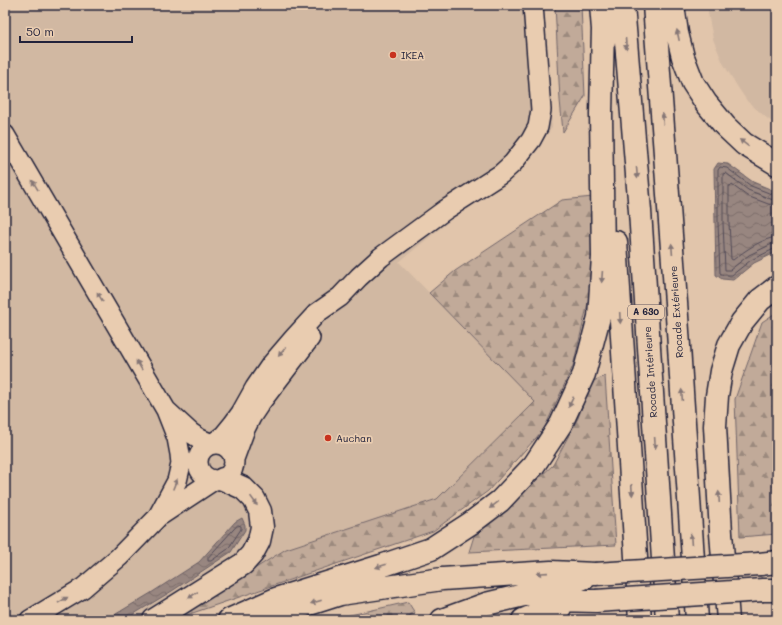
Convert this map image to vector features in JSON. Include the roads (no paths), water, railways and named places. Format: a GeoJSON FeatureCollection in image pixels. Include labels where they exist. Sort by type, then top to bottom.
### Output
{"type":"FeatureCollection","features":[{"type":"Feature","properties":{"kind":"highway"},"geometry":{"type":"LineString","coordinates":[[601,5],[610,113],[614,213],[640,620]]}},
{"type":"Feature","properties":{"kind":"highway","name":"Rocade Intérieure"},"geometry":{"type":"LineString","coordinates":[[623,5],[640,211],[667,620]]}},
{"type":"Feature","properties":{"kind":"highway","name":"Rocade Extérieure"},"geometry":{"type":"LineString","coordinates":[[654,5],[677,316],[697,620]]}},
{"type":"Feature","properties":{"kind":"highway"},"geometry":{"type":"LineString","coordinates":[[673,5],[677,33],[683,57],[694,82],[706,103],[725,126],[744,144],[777,164]]}},
{"type":"Feature","properties":{"kind":"highway"},"geometry":{"type":"LineString","coordinates":[[229,620],[276,599],[431,549],[500,501],[534,465],[561,424],[584,374],[599,317],[603,257],[601,114],[603,28]]}},
{"type":"Feature","properties":{"kind":"highway"},"geometry":{"type":"LineString","coordinates":[[728,620],[715,426],[717,396],[721,371],[729,345],[735,333],[760,300],[777,287]]}},
{"type":"Feature","properties":{"kind":"highway"},"geometry":{"type":"LineString","coordinates":[[154,620],[243,564],[252,554],[259,541],[262,527],[260,511],[254,499],[243,488],[218,479]]}},
{"type":"Feature","properties":{"kind":"highway"},"geometry":{"type":"LineString","coordinates":[[257,620],[340,594],[442,579],[551,572],[595,574],[771,564]]}},
{"type":"Feature","properties":{"kind":"highway"},"geometry":{"type":"LineString","coordinates":[[442,620],[486,604],[553,590],[595,574]]}},
{"type":"Feature","properties":{"kind":"highway"},"geometry":{"type":"LineString","coordinates":[[476,620],[524,606],[554,600],[596,601],[770,590]]}},
{"type":"Feature","properties":{"kind":"highway"},"geometry":{"type":"LineString","coordinates":[[523,620],[555,609],[596,601]]}},
{"type":"Feature","properties":{"kind":"street"},"geometry":{"type":"LineString","coordinates":[[234,459],[245,428],[251,417],[340,297],[381,257],[445,210],[501,174],[531,140],[538,127],[542,110],[533,5]]}},
{"type":"Feature","properties":{"kind":"street"},"geometry":{"type":"LineString","coordinates":[[5,135],[166,410],[177,438],[181,464],[177,481],[156,518],[119,557],[83,588],[30,620]]}},
{"type":"Feature","properties":{"kind":"street"},"geometry":{"type":"LineString","coordinates":[[218,479],[208,478],[199,469],[198,463],[201,451],[224,435],[241,413],[270,366],[294,338],[317,313],[340,297]]}},
{"type":"Feature","properties":{"kind":"street"},"geometry":{"type":"LineString","coordinates":[[156,518],[218,479],[228,476],[234,465],[232,453],[228,448],[223,445],[212,444],[200,439],[191,433],[166,410]]}},
{"type":"Feature","properties":{"kind":"water"},"geometry":{"type":"Polygon","coordinates":[[[718,163],[728,164],[753,182],[777,192],[777,252],[754,263],[733,280],[722,279],[716,275],[714,169],[718,163]]]}},
{"type":"Feature","properties":{"kind":"water"},"geometry":{"type":"Polygon","coordinates":[[[242,518],[245,525],[245,530],[231,552],[172,591],[124,620],[106,620],[199,562],[235,522],[242,518]]]}},
{"type":"Feature","properties":{"kind":"place","name":"IKEA"},"geometry":{"type":"Point","coordinates":[393,55]}},
{"type":"Feature","properties":{"kind":"place","name":"Auchan"},"geometry":{"type":"Point","coordinates":[328,438]}}]}
